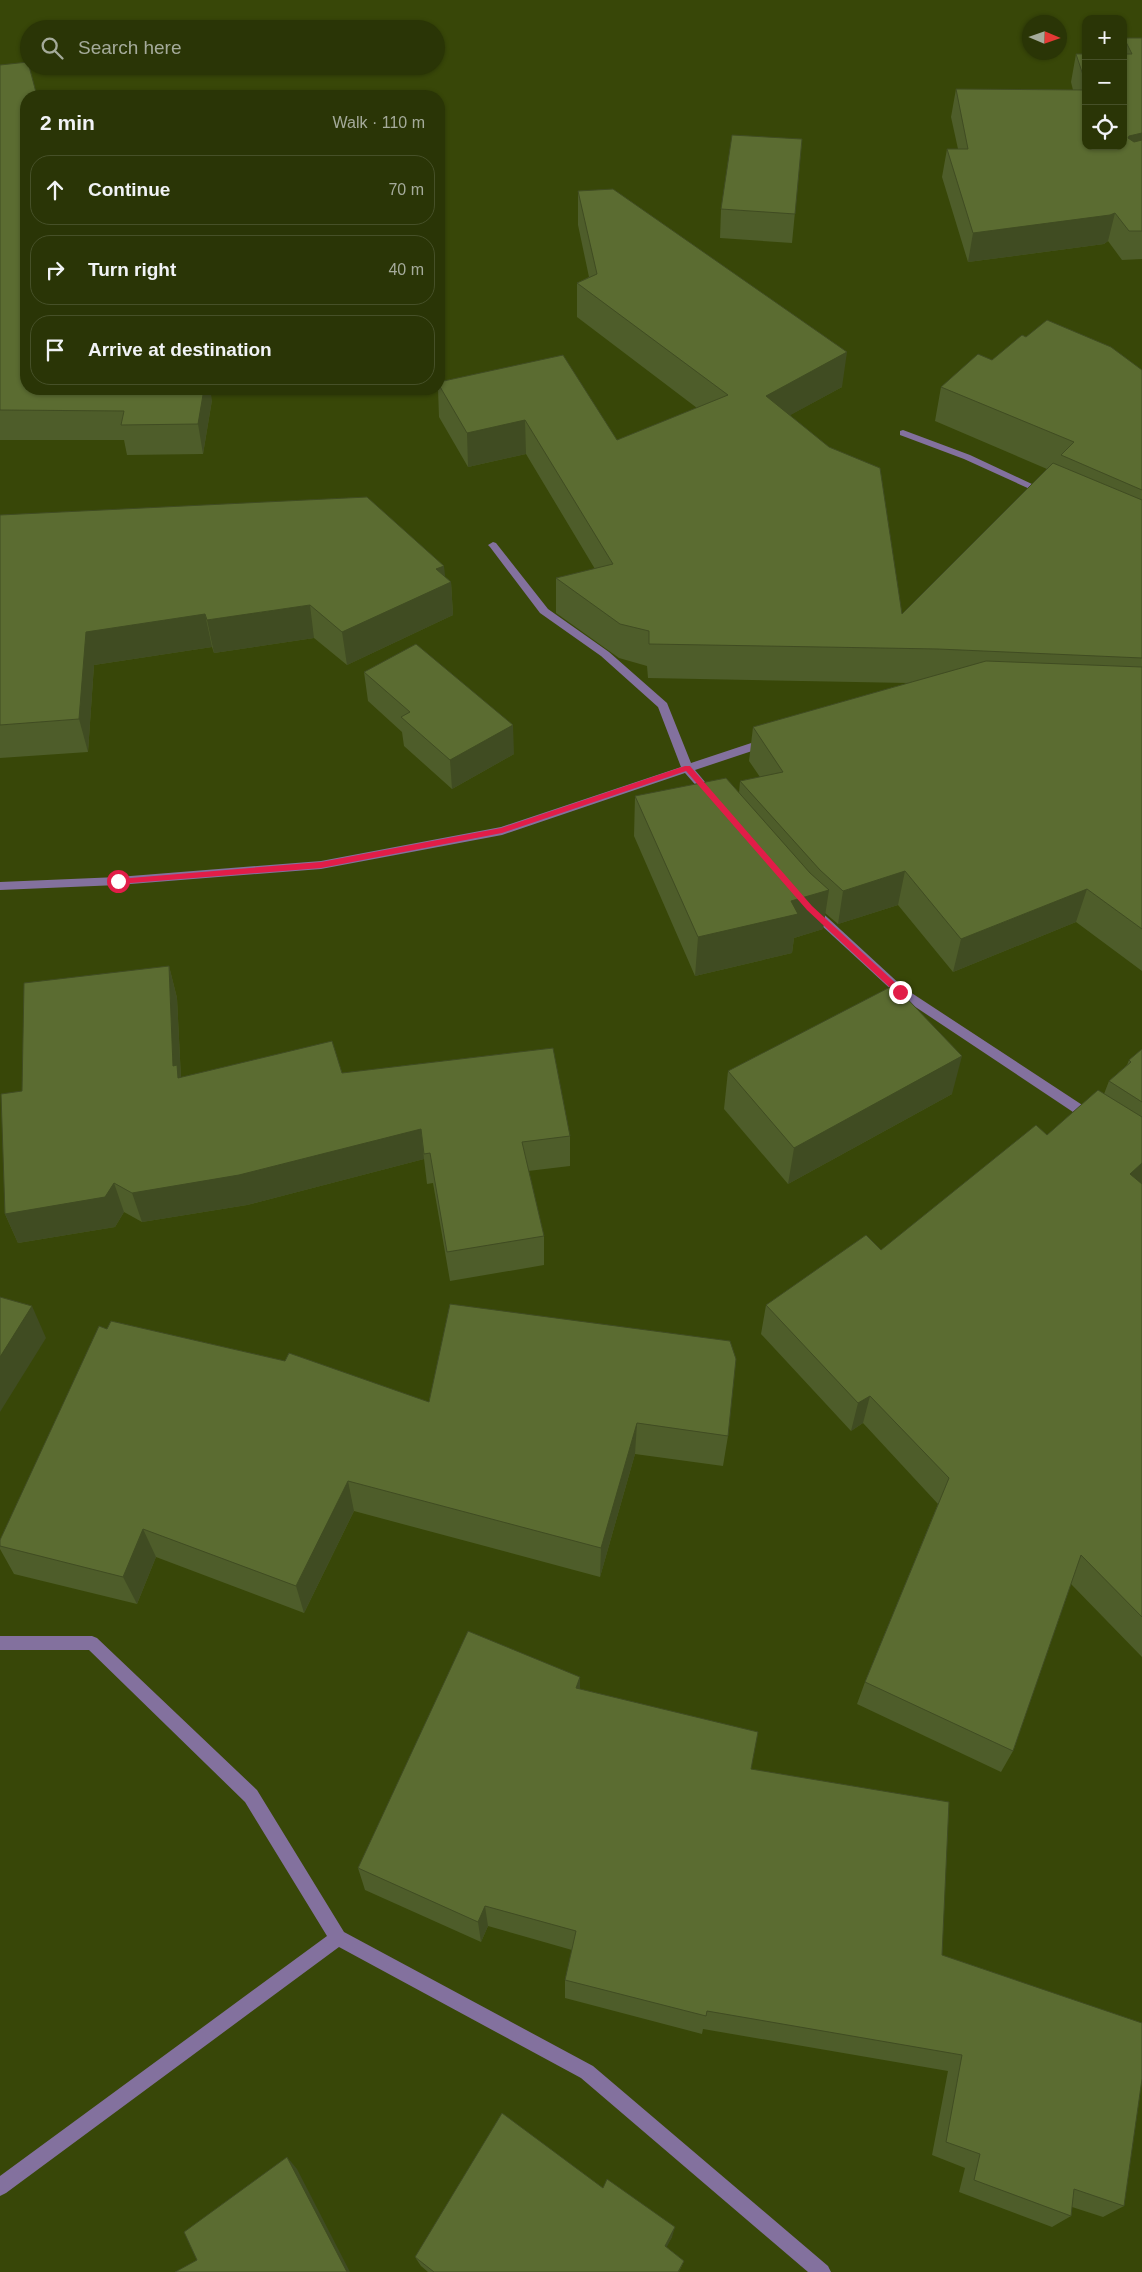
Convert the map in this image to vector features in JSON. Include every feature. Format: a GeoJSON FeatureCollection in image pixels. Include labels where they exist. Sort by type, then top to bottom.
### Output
{"type":"FeatureCollection","features":[{"type":"Feature","properties":{"kind":"street"},"geometry":{"type":"LineString","coordinates":[[903,433],[966,457],[1058,498]]}},
{"type":"Feature","properties":{"kind":"street"},"geometry":{"type":"LineString","coordinates":[[493,545],[544,611],[605,654],[663,705],[687,768],[720,805]]}},
{"type":"Feature","properties":{"kind":"street"},"geometry":{"type":"LineString","coordinates":[[0,886],[118,881],[321,865],[502,831],[781,737]]}},
{"type":"Feature","properties":{"kind":"street"},"geometry":{"type":"LineString","coordinates":[[804,901],[900,992],[1102,1124]]}},
{"type":"Feature","properties":{"kind":"street"},"geometry":{"type":"LineString","coordinates":[[0,1643],[92,1643],[251,1796],[338,1938],[587,2072],[822,2272]]}},
{"type":"Feature","properties":{"kind":"street"},"geometry":{"type":"LineString","coordinates":[[0,2187],[338,1938]]}},
{"type":"Feature","properties":{"kind":"building"},"geometry":{"type":"Polygon","coordinates":[[[1127,38],[1142,38],[1142,133],[1129,136],[1128,138],[1134,142],[1142,140],[1142,231],[1129,231],[1115,213],[973,233],[947,149],[968,149],[956,89],[1082,90],[1082,150],[1127,150],[1127,54],[1132,54],[1127,44],[1127,38]]]}},
{"type":"Feature","properties":{"kind":"building"},"geometry":{"type":"Polygon","coordinates":[[[1076,54],[1082,54],[1082,72],[1076,54]]]}},
{"type":"Feature","properties":{"kind":"building"},"geometry":{"type":"Polygon","coordinates":[[[20,63],[20,75],[31,75],[35,90],[20,90],[20,395],[203,395],[198,424],[121,425],[124,411],[0,410],[0,65],[20,63]]]}},
{"type":"Feature","properties":{"kind":"building"},"geometry":{"type":"Polygon","coordinates":[[[732,135],[802,139],[795,214],[721,209],[732,135]]]}},
{"type":"Feature","properties":{"kind":"building"},"geometry":{"type":"Polygon","coordinates":[[[613,189],[847,352],[766,396],[829,447],[880,468],[902,614],[1053,463],[1142,500],[1142,658],[938,649],[649,644],[649,631],[620,624],[556,578],[613,564],[525,420],[467,433],[445,395],[445,381],[563,355],[617,440],[728,395],[577,283],[597,274],[578,191],[613,189]]]}},
{"type":"Feature","properties":{"kind":"building"},"geometry":{"type":"Polygon","coordinates":[[[1047,320],[1111,347],[1142,370],[1142,490],[1061,455],[1074,442],[941,387],[978,354],[992,360],[1022,335],[1026,337],[1047,320]]]}},
{"type":"Feature","properties":{"kind":"building"},"geometry":{"type":"Polygon","coordinates":[[[367,497],[444,566],[436,569],[451,582],[342,632],[310,605],[207,620],[205,614],[86,632],[79,719],[0,725],[0,515],[367,497]]]}},
{"type":"Feature","properties":{"kind":"building"},"geometry":{"type":"Polygon","coordinates":[[[416,644],[513,725],[450,760],[401,717],[410,712],[364,672],[416,644]]]}},
{"type":"Feature","properties":{"kind":"building"},"geometry":{"type":"Polygon","coordinates":[[[986,661],[1142,667],[1142,929],[1087,889],[961,939],[905,871],[843,891],[820,870],[740,781],[783,772],[753,727],[986,661]]]}},
{"type":"Feature","properties":{"kind":"building"},"geometry":{"type":"Polygon","coordinates":[[[726,778],[810,873],[829,890],[791,901],[798,914],[698,937],[635,796],[726,778]]]}},
{"type":"Feature","properties":{"kind":"building"},"geometry":{"type":"Polygon","coordinates":[[[169,966],[173,1066],[177,1065],[178,1078],[332,1041],[342,1073],[553,1048],[570,1136],[522,1142],[544,1236],[447,1252],[430,1153],[424,1154],[421,1129],[239,1175],[132,1193],[114,1183],[105,1197],[5,1214],[1,1094],[22,1091],[24,983],[169,966]]]}},
{"type":"Feature","properties":{"kind":"building"},"geometry":{"type":"Polygon","coordinates":[[[894,985],[962,1056],[794,1148],[728,1071],[894,985]]]}},
{"type":"Feature","properties":{"kind":"building"},"geometry":{"type":"Polygon","coordinates":[[[1142,1049],[1142,1102],[1109,1081],[1131,1062],[1129,1060],[1142,1049]]]}},
{"type":"Feature","properties":{"kind":"building"},"geometry":{"type":"Polygon","coordinates":[[[1098,1090],[1142,1117],[1142,1163],[1130,1174],[1142,1184],[1142,1617],[1081,1555],[1013,1751],[865,1682],[949,1478],[870,1396],[858,1403],[766,1305],[866,1235],[881,1250],[1036,1125],[1047,1135],[1098,1090]]]}},
{"type":"Feature","properties":{"kind":"building"},"geometry":{"type":"Polygon","coordinates":[[[0,1297],[32,1306],[0,1357],[0,1297]]]}},
{"type":"Feature","properties":{"kind":"building"},"geometry":{"type":"Polygon","coordinates":[[[450,1304],[730,1341],[736,1359],[728,1436],[637,1423],[601,1548],[348,1481],[296,1586],[143,1529],[123,1577],[0,1546],[0,1540],[99,1326],[107,1329],[111,1321],[285,1361],[289,1353],[429,1402],[450,1304]]]}},
{"type":"Feature","properties":{"kind":"building"},"geometry":{"type":"Polygon","coordinates":[[[468,1631],[580,1677],[576,1688],[758,1732],[751,1769],[949,1802],[942,1955],[1142,2023],[1142,2079],[1124,2206],[1074,2189],[1071,2216],[974,2180],[980,2154],[946,2142],[962,2055],[707,2011],[706,2016],[565,1980],[576,1931],[485,1906],[478,1922],[358,1868],[468,1631]]]}},
{"type":"Feature","properties":{"kind":"building"},"geometry":{"type":"Polygon","coordinates":[[[502,2113],[603,2188],[607,2179],[675,2227],[665,2246],[684,2261],[678,2272],[434,2272],[415,2257],[502,2113]]]}},
{"type":"Feature","properties":{"kind":"building"},"geometry":{"type":"Polygon","coordinates":[[[287,2157],[347,2272],[175,2272],[197,2260],[184,2232],[287,2157]]]}},
{"type":"Feature","properties":{"kind":"route"},"geometry":{"type":"LineString","coordinates":[[118,881],[321,865],[502,831],[687,768],[810,908],[900,992]]}}]}
